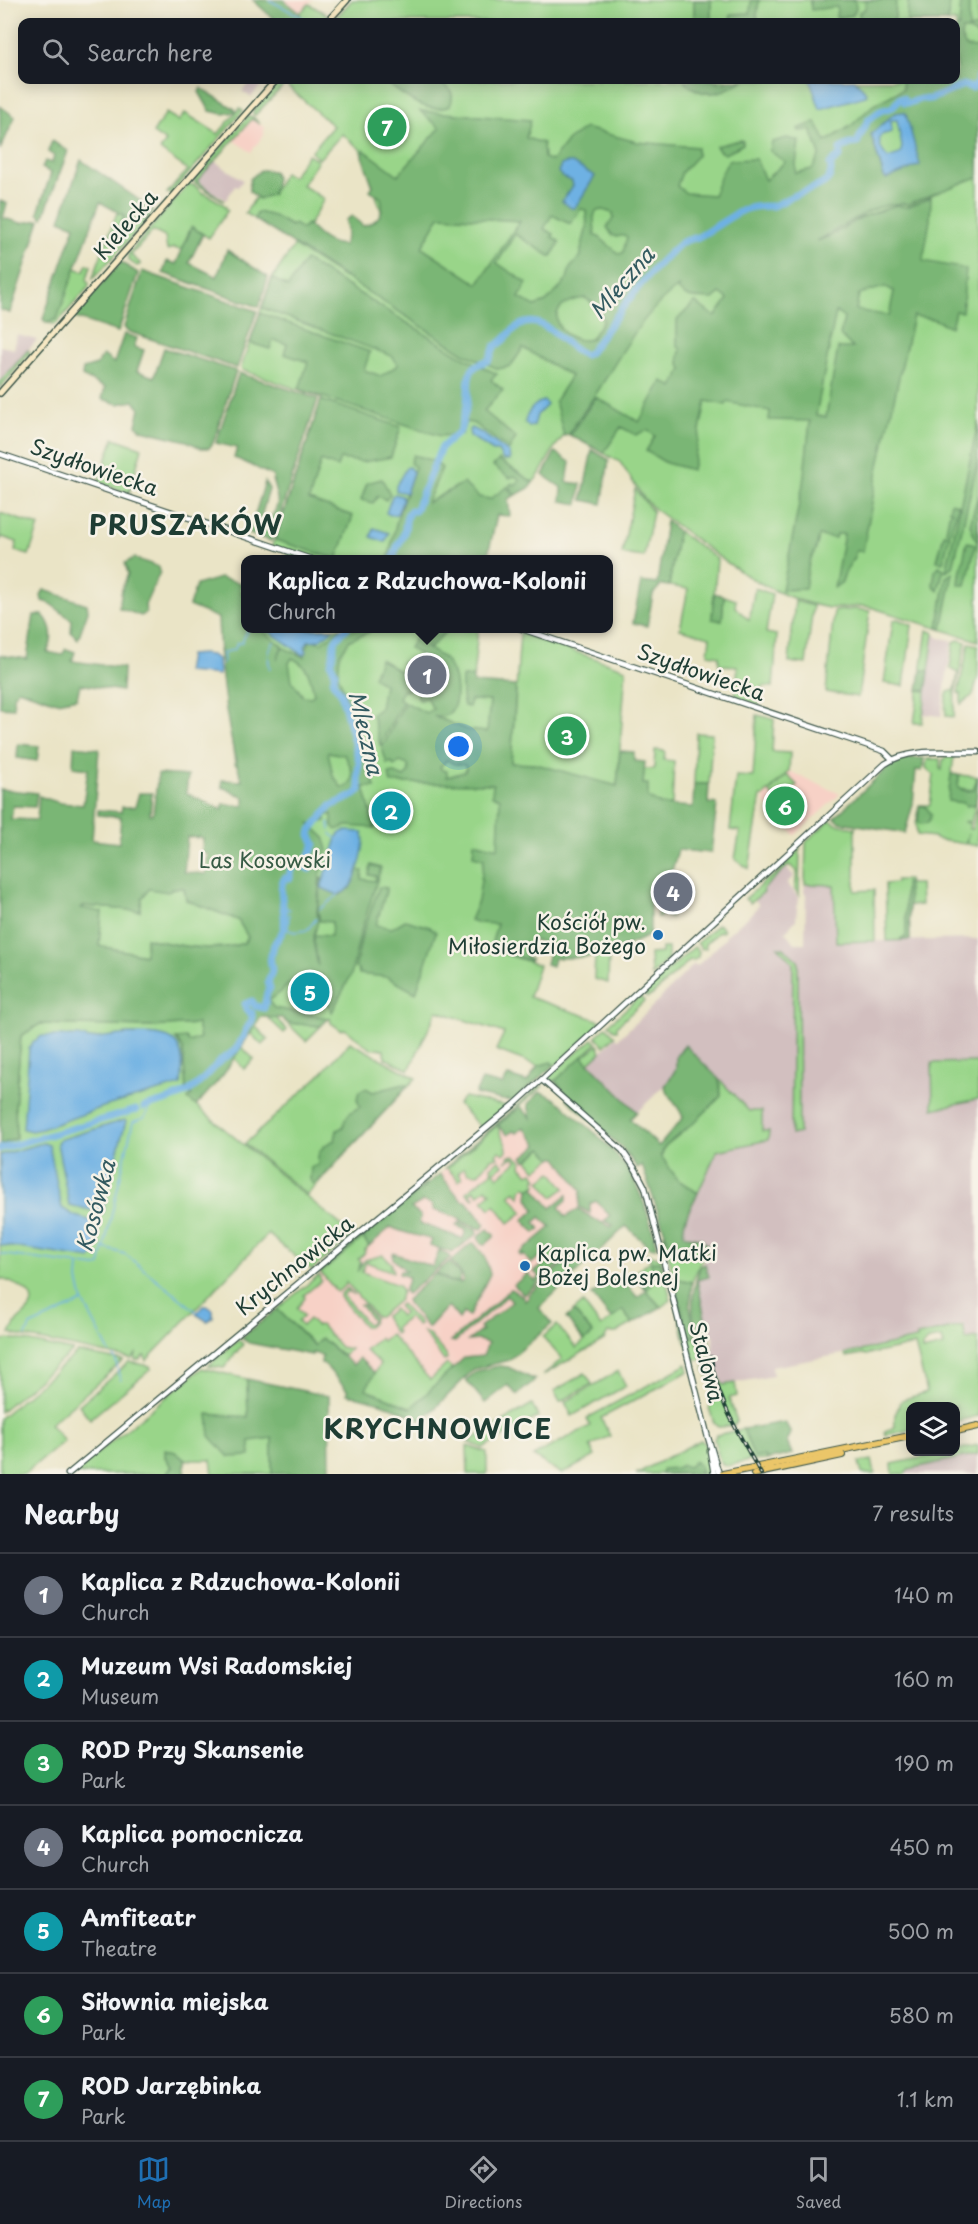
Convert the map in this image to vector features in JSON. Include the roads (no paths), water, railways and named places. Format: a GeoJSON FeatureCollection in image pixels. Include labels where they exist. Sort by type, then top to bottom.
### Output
{"type":"FeatureCollection","features":[{"type":"Feature","properties":{"kind":"main road"},"geometry":{"type":"LineString","coordinates":[[331,18],[347,0]]}},
{"type":"Feature","properties":{"kind":"main road","name":"Kielecka"},"geometry":{"type":"LineString","coordinates":[[0,393],[272,84]]}},
{"type":"Feature","properties":{"kind":"main road"},"geometry":{"type":"LineString","coordinates":[[960,1428],[978,1424]]}},
{"type":"Feature","properties":{"kind":"main road"},"geometry":{"type":"LineString","coordinates":[[723,1474],[906,1439]]}},
{"type":"Feature","properties":{"kind":"main road"},"geometry":{"type":"LineString","coordinates":[[754,1474],[906,1439]]}},
{"type":"Feature","properties":{"kind":"street","name":"Szydłowiecka"},"geometry":{"type":"LineString","coordinates":[[0,454],[299,555]]}},
{"type":"Feature","properties":{"kind":"street","name":"Szydłowiecka"},"geometry":{"type":"LineString","coordinates":[[534,633],[886,752],[890,761]]}},
{"type":"Feature","properties":{"kind":"street"},"geometry":{"type":"LineString","coordinates":[[890,761],[907,754],[978,752]]}},
{"type":"Feature","properties":{"kind":"street","name":"Krychnowicka"},"geometry":{"type":"LineString","coordinates":[[68,1474],[394,1206],[542,1080],[890,761]]}},
{"type":"Feature","properties":{"kind":"street","name":"Stalowa"},"geometry":{"type":"LineString","coordinates":[[542,1080],[622,1150],[641,1178],[719,1474]]}},
{"type":"Feature","properties":{"kind":"street","name":"Stalowa"},"geometry":{"type":"LineString","coordinates":[[710,1446],[714,1474]]}},
{"type":"Feature","properties":{"kind":"water"},"geometry":{"type":"Polygon","coordinates":[[[811,84],[859,84],[867,93],[866,96],[820,109],[811,84]]]}},
{"type":"Feature","properties":{"kind":"water"},"geometry":{"type":"Polygon","coordinates":[[[895,113],[906,114],[920,165],[886,179],[871,134],[895,113]],[[891,120],[892,132],[881,135],[880,138],[881,147],[888,158],[900,154],[902,147],[897,120],[891,120]]]}},
{"type":"Feature","properties":{"kind":"water"},"geometry":{"type":"Polygon","coordinates":[[[572,163],[595,176],[575,208],[571,208],[562,201],[573,186],[572,181],[562,177],[558,172],[561,165],[572,163]]]}},
{"type":"Feature","properties":{"kind":"water"},"geometry":{"type":"Polygon","coordinates":[[[544,401],[547,405],[537,415],[534,426],[529,427],[525,423],[529,412],[534,406],[544,401]]]}},
{"type":"Feature","properties":{"kind":"water"},"geometry":{"type":"Polygon","coordinates":[[[472,428],[509,453],[510,460],[503,460],[498,451],[493,451],[470,436],[469,430],[472,428]]]}},
{"type":"Feature","properties":{"kind":"water"},"geometry":{"type":"Polygon","coordinates":[[[409,467],[413,472],[406,493],[396,491],[396,486],[406,468],[409,467]]]}},
{"type":"Feature","properties":{"kind":"water"},"geometry":{"type":"Polygon","coordinates":[[[395,494],[402,496],[403,500],[397,514],[390,515],[386,513],[392,496],[395,494]]]}},
{"type":"Feature","properties":{"kind":"water"},"geometry":{"type":"Polygon","coordinates":[[[374,528],[389,533],[385,542],[371,537],[374,528]]]}},
{"type":"Feature","properties":{"kind":"water"},"geometry":{"type":"Polygon","coordinates":[[[272,633],[329,633],[319,640],[308,641],[305,647],[307,652],[303,655],[272,633]]]}},
{"type":"Feature","properties":{"kind":"water"},"geometry":{"type":"Polygon","coordinates":[[[203,654],[218,659],[219,675],[186,672],[189,655],[203,654]]]}},
{"type":"Feature","properties":{"kind":"water"},"geometry":{"type":"Polygon","coordinates":[[[346,831],[362,832],[363,851],[353,882],[347,890],[338,895],[322,888],[322,885],[338,835],[346,831]]]}},
{"type":"Feature","properties":{"kind":"water"},"geometry":{"type":"Polygon","coordinates":[[[128,1034],[156,1035],[174,1041],[182,1056],[181,1085],[106,1106],[42,1129],[31,1131],[23,1129],[29,1049],[33,1042],[42,1036],[79,1036],[89,1039],[128,1034]]]}},
{"type":"Feature","properties":{"kind":"water"},"geometry":{"type":"Polygon","coordinates":[[[125,1120],[103,1213],[69,1205],[57,1143],[59,1140],[125,1120]]]}},
{"type":"Feature","properties":{"kind":"water"},"geometry":{"type":"Polygon","coordinates":[[[43,1143],[49,1145],[62,1208],[75,1216],[100,1223],[95,1253],[91,1259],[0,1245],[0,1155],[43,1143]]]}},
{"type":"Feature","properties":{"kind":"water"},"geometry":{"type":"Polygon","coordinates":[[[203,1306],[213,1310],[213,1317],[207,1321],[196,1314],[203,1306]]]}},
{"type":"Feature","properties":{"kind":"waterway"},"geometry":{"type":"LineString","coordinates":[[269,0],[303,18]]}},
{"type":"Feature","properties":{"kind":"waterway","name":"Mleczna"},"geometry":{"type":"LineString","coordinates":[[394,555],[404,533],[407,515],[411,510],[415,511],[441,448],[460,431],[467,406],[469,377],[472,370],[489,360],[495,346],[516,327],[529,322],[538,323],[585,355],[590,352],[644,281],[681,243],[698,237],[745,209],[775,205],[819,186],[829,177],[830,164],[840,156],[840,149],[857,143],[868,120],[880,111],[893,107],[900,98],[903,98],[905,103],[909,103],[930,99],[963,85],[972,88],[978,84],[978,77]]}},
{"type":"Feature","properties":{"kind":"waterway"},"geometry":{"type":"LineString","coordinates":[[221,664],[224,661],[223,653],[235,649],[237,643],[242,643],[246,633]]}},
{"type":"Feature","properties":{"kind":"waterway","name":"Mleczna"},"geometry":{"type":"LineString","coordinates":[[144,1107],[177,1097],[201,1082],[220,1061],[238,1046],[252,1021],[252,1013],[248,1012],[245,1004],[252,1001],[255,1006],[264,1008],[272,971],[270,956],[285,922],[282,883],[285,878],[290,878],[293,867],[300,864],[309,869],[307,860],[315,844],[310,835],[311,830],[331,806],[355,795],[360,790],[359,761],[341,693],[333,682],[335,672],[331,664],[335,642],[342,633]]}},
{"type":"Feature","properties":{"kind":"waterway"},"geometry":{"type":"LineString","coordinates":[[270,669],[269,655],[274,642]]}},
{"type":"Feature","properties":{"kind":"waterway"},"geometry":{"type":"LineString","coordinates":[[329,822],[330,830]]}},
{"type":"Feature","properties":{"kind":"waterway"},"geometry":{"type":"LineString","coordinates":[[331,834],[338,839]]}},
{"type":"Feature","properties":{"kind":"waterway"},"geometry":{"type":"LineString","coordinates":[[320,909],[338,895]]}},
{"type":"Feature","properties":{"kind":"waterway","name":"Mleczna"},"geometry":{"type":"LineString","coordinates":[[285,907],[290,910]]}},
{"type":"Feature","properties":{"kind":"waterway"},"geometry":{"type":"LineString","coordinates":[[288,929],[289,914]]}},
{"type":"Feature","properties":{"kind":"waterway"},"geometry":{"type":"LineString","coordinates":[[285,929],[295,932],[307,930],[316,919]]}},
{"type":"Feature","properties":{"kind":"waterway","name":"Kosówka"},"geometry":{"type":"LineString","coordinates":[[0,1254],[96,1267],[100,1265],[133,1122],[144,1118],[152,1105]]}},
{"type":"Feature","properties":{"kind":"waterway","name":"Mleczna"},"geometry":{"type":"LineString","coordinates":[[0,1149],[136,1110]]}},
{"type":"Feature","properties":{"kind":"waterway"},"geometry":{"type":"LineString","coordinates":[[104,1248],[125,1254],[197,1312]]}},
{"type":"Feature","properties":{"kind":"waterway"},"geometry":{"type":"LineString","coordinates":[[26,1336],[30,1326],[83,1302],[78,1280],[79,1265]]}},
{"type":"Feature","properties":{"kind":"waterway"},"geometry":{"type":"LineString","coordinates":[[83,1301],[110,1353]]}},
{"type":"Feature","properties":{"kind":"waterway"},"geometry":{"type":"LineString","coordinates":[[114,1357],[121,1380]]}},
{"type":"Feature","properties":{"kind":"railway"},"geometry":{"type":"LineString","coordinates":[[711,1357],[724,1402],[761,1474]]}},
{"type":"Feature","properties":{"kind":"place","name":"ROD Jarzębinka"},"geometry":{"type":"Point","coordinates":[387,127]}},
{"type":"Feature","properties":{"kind":"place","name":"Kaplica z Rdzuchowa-Kolonii"},"geometry":{"type":"Point","coordinates":[427,675]}},
{"type":"Feature","properties":{"kind":"place","name":"ROD Przy Skansenie"},"geometry":{"type":"Point","coordinates":[567,736]}},
{"type":"Feature","properties":{"kind":"place","name":"Siłownia miejska"},"geometry":{"type":"Point","coordinates":[785,806]}},
{"type":"Feature","properties":{"kind":"place","name":"Muzeum Wsi Radomskiej"},"geometry":{"type":"Point","coordinates":[391,811]}},
{"type":"Feature","properties":{"kind":"place","name":"Kaplica pomocnicza"},"geometry":{"type":"Point","coordinates":[673,892]}},
{"type":"Feature","properties":{"kind":"place","name":"Kościół pw. Miłosierdzia Bożego"},"geometry":{"type":"Point","coordinates":[658,935]}},
{"type":"Feature","properties":{"kind":"place","name":"Amfiteatr"},"geometry":{"type":"Point","coordinates":[310,992]}},
{"type":"Feature","properties":{"kind":"place","name":"Kaplica pw. Matki Bożej Bolesnej"},"geometry":{"type":"Point","coordinates":[525,1266]}},
{"type":"Feature","properties":{"kind":"district","name":"PRUSZAKÓW"},"geometry":{"type":"Point","coordinates":[186,526]}},
{"type":"Feature","properties":{"kind":"district","name":"KRYCHNOWICE"},"geometry":{"type":"Point","coordinates":[438,1430]}},
{"type":"Feature","properties":{"kind":"park label","name":"Las Kosowski"},"geometry":{"type":"Point","coordinates":[265,861]}}]}
